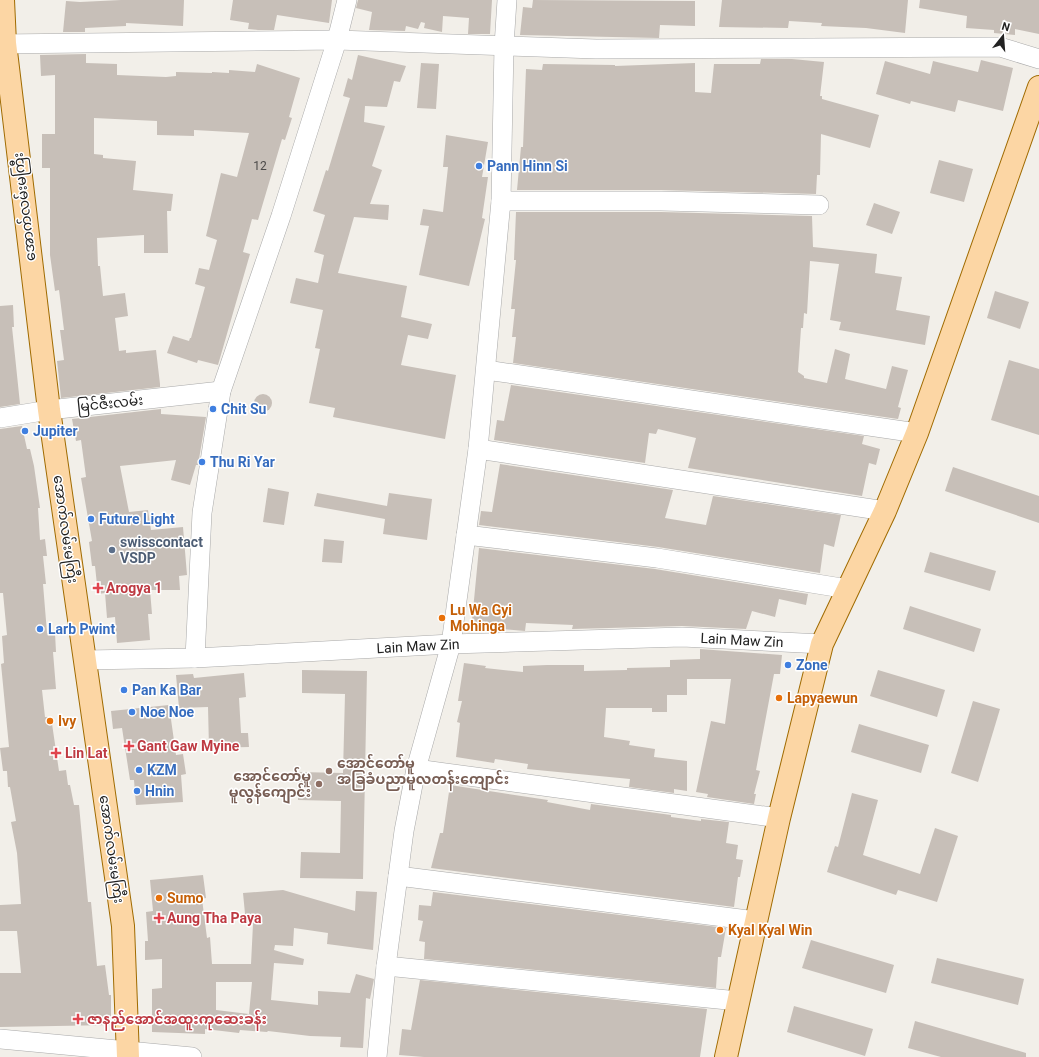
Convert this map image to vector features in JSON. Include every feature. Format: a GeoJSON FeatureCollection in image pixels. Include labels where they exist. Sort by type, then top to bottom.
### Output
{"type":"FeatureCollection","features":[{"type":"Feature","properties":{"kind":"main road","name":"အောက်လမ်းမကြီး"},"geometry":{"type":"LineString","coordinates":[[3,0],[2,44],[49,410],[123,926],[127,1055]]}},
{"type":"Feature","properties":{"kind":"main road"},"geometry":{"type":"LineString","coordinates":[[726,1057],[779,818],[822,644],[885,511],[917,433],[1039,87]]}},
{"type":"Feature","properties":{"kind":"street"},"geometry":{"type":"LineString","coordinates":[[196,658],[202,513],[221,391],[281,216],[337,40],[348,0]]}},
{"type":"Feature","properties":{"kind":"street"},"geometry":{"type":"LineString","coordinates":[[377,1057],[386,966],[398,876],[416,769],[451,644],[478,450],[501,201],[504,46],[507,0]]}},
{"type":"Feature","properties":{"kind":"street"},"geometry":{"type":"LineString","coordinates":[[2,44],[337,40],[596,49],[1000,47],[1039,59]]}},
{"type":"Feature","properties":{"kind":"street"},"geometry":{"type":"LineString","coordinates":[[501,201],[661,201],[818,205]]}},
{"type":"Feature","properties":{"kind":"street"},"geometry":{"type":"LineString","coordinates":[[486,370],[917,433]]}},
{"type":"Feature","properties":{"kind":"street","name":"မြင်ဇီးလမ်း"},"geometry":{"type":"LineString","coordinates":[[0,418],[49,410],[221,391]]}},
{"type":"Feature","properties":{"kind":"street"},"geometry":{"type":"LineString","coordinates":[[478,450],[885,511]]}},
{"type":"Feature","properties":{"kind":"street"},"geometry":{"type":"LineString","coordinates":[[466,535],[656,558],[848,589]]}},
{"type":"Feature","properties":{"kind":"street","name":"Lain Maw Zin"},"geometry":{"type":"LineString","coordinates":[[86,660],[196,658],[451,644],[682,637],[822,644]]}},
{"type":"Feature","properties":{"kind":"street"},"geometry":{"type":"LineString","coordinates":[[416,769],[779,818]]}},
{"type":"Feature","properties":{"kind":"street"},"geometry":{"type":"LineString","coordinates":[[398,876],[756,921]]}},
{"type":"Feature","properties":{"kind":"street"},"geometry":{"type":"LineString","coordinates":[[386,966],[738,1000]]}},
{"type":"Feature","properties":{"kind":"street"},"geometry":{"type":"LineString","coordinates":[[0,1039],[127,1055],[192,1057]]}},
{"type":"Feature","properties":{"kind":"building"},"geometry":{"type":"Polygon","coordinates":[[[121,0],[184,0],[183,26],[126,23],[126,26],[85,28],[85,32],[63,32],[66,1],[80,2],[121,0]]]}},
{"type":"Feature","properties":{"kind":"building"},"geometry":{"type":"Polygon","coordinates":[[[233,0],[332,0],[329,23],[277,15],[274,30],[258,30],[248,29],[249,23],[230,20],[233,0]]]}},
{"type":"Feature","properties":{"kind":"building"},"geometry":{"type":"Polygon","coordinates":[[[358,0],[492,0],[490,34],[468,34],[469,18],[443,16],[442,32],[424,28],[425,23],[421,22],[418,29],[406,26],[405,31],[369,30],[372,12],[356,8],[358,0]]]}},
{"type":"Feature","properties":{"kind":"building"},"geometry":{"type":"Polygon","coordinates":[[[533,0],[695,1],[695,26],[660,25],[659,38],[520,35],[523,7],[532,8],[533,0]]]}},
{"type":"Feature","properties":{"kind":"building"},"geometry":{"type":"Polygon","coordinates":[[[722,0],[908,0],[905,33],[866,28],[821,26],[822,23],[789,21],[788,28],[719,27],[722,0]]]}},
{"type":"Feature","properties":{"kind":"building"},"geometry":{"type":"Polygon","coordinates":[[[920,0],[1039,0],[1039,34],[1015,29],[1015,35],[994,33],[994,30],[966,28],[967,16],[919,8],[920,0]]]}},
{"type":"Feature","properties":{"kind":"building"},"geometry":{"type":"Polygon","coordinates":[[[86,54],[86,63],[117,64],[117,75],[166,77],[176,76],[176,72],[229,73],[229,70],[255,72],[257,64],[300,78],[289,117],[292,118],[285,140],[282,139],[258,220],[252,219],[243,252],[250,254],[218,365],[198,360],[197,363],[167,353],[173,336],[189,341],[191,338],[205,287],[195,284],[199,268],[209,270],[217,240],[206,236],[221,173],[237,177],[249,133],[194,130],[194,136],[157,135],[157,121],[94,118],[94,154],[103,155],[103,158],[136,161],[133,190],[173,194],[171,211],[167,211],[168,253],[144,253],[144,235],[97,238],[98,266],[100,266],[103,296],[125,293],[128,316],[115,318],[119,351],[126,350],[126,353],[156,350],[160,387],[61,398],[57,361],[64,360],[60,330],[64,330],[59,290],[55,291],[50,255],[50,168],[42,168],[42,134],[55,134],[55,75],[41,76],[40,55],[86,54]]]}},
{"type":"Feature","properties":{"kind":"building"},"geometry":{"type":"Polygon","coordinates":[[[358,55],[406,66],[400,82],[394,81],[387,107],[365,106],[364,122],[385,126],[372,166],[382,170],[370,204],[389,205],[388,220],[354,217],[338,273],[407,286],[401,317],[432,324],[428,339],[408,335],[401,365],[456,375],[445,439],[333,417],[335,408],[309,403],[320,349],[315,348],[323,310],[290,303],[296,278],[318,283],[324,255],[314,252],[325,215],[313,211],[326,170],[328,171],[350,98],[343,96],[348,78],[352,80],[358,55]]]}},
{"type":"Feature","properties":{"kind":"building"},"geometry":{"type":"Polygon","coordinates":[[[761,59],[792,59],[824,62],[820,96],[822,96],[822,99],[879,115],[870,148],[821,134],[820,175],[817,175],[816,194],[661,190],[517,190],[521,147],[523,147],[526,69],[542,70],[543,64],[615,66],[695,63],[695,92],[711,93],[714,64],[760,64],[761,59]]]}},
{"type":"Feature","properties":{"kind":"building"},"geometry":{"type":"Polygon","coordinates":[[[981,60],[1013,68],[1003,111],[958,100],[955,112],[911,101],[910,104],[876,94],[885,61],[930,74],[933,61],[978,72],[981,60]]]}},
{"type":"Feature","properties":{"kind":"building"},"geometry":{"type":"Polygon","coordinates":[[[421,63],[439,64],[436,109],[417,108],[421,63]]]}},
{"type":"Feature","properties":{"kind":"building"},"geometry":{"type":"Polygon","coordinates":[[[446,135],[488,142],[482,177],[488,177],[482,218],[485,219],[469,286],[419,275],[429,226],[420,225],[423,209],[443,212],[448,167],[443,167],[446,135]]]}},
{"type":"Feature","properties":{"kind":"building"},"geometry":{"type":"Polygon","coordinates":[[[939,160],[973,169],[964,202],[930,193],[939,160]]]}},
{"type":"Feature","properties":{"kind":"building"},"geometry":{"type":"Polygon","coordinates":[[[874,203],[900,212],[892,234],[866,225],[874,203]]]}},
{"type":"Feature","properties":{"kind":"building"},"geometry":{"type":"Polygon","coordinates":[[[516,212],[661,212],[812,216],[813,247],[877,254],[875,273],[902,277],[896,310],[930,316],[925,345],[839,330],[841,322],[830,320],[839,264],[810,261],[807,314],[804,313],[803,328],[801,328],[798,372],[804,376],[804,378],[827,383],[835,349],[850,354],[845,379],[886,389],[892,366],[908,370],[898,407],[901,408],[898,419],[513,363],[516,337],[512,337],[515,309],[511,309],[516,260],[514,260],[516,212]]]}},
{"type":"Feature","properties":{"kind":"building"},"geometry":{"type":"Polygon","coordinates":[[[995,291],[1029,302],[1020,329],[987,318],[995,291]]]}},
{"type":"Feature","properties":{"kind":"building"},"geometry":{"type":"Polygon","coordinates":[[[13,305],[14,327],[12,327],[20,404],[0,407],[0,306],[13,305]]]}},
{"type":"Feature","properties":{"kind":"building"},"geometry":{"type":"Polygon","coordinates":[[[1009,360],[1039,369],[1039,435],[991,420],[1009,360]]]}},
{"type":"Feature","properties":{"kind":"building"},"geometry":{"type":"Polygon","coordinates":[[[511,385],[864,436],[862,444],[880,449],[876,465],[869,463],[862,496],[688,468],[696,438],[658,429],[656,434],[649,433],[645,463],[494,440],[497,420],[504,421],[511,385]]]}},
{"type":"Feature","properties":{"kind":"building"},"geometry":{"type":"Polygon","coordinates":[[[259,394],[267,394],[272,399],[270,410],[267,412],[259,412],[254,407],[254,399],[259,394]]]}},
{"type":"Feature","properties":{"kind":"building"},"geometry":{"type":"Polygon","coordinates":[[[161,409],[161,414],[206,417],[198,465],[196,465],[190,485],[171,480],[176,460],[120,466],[129,512],[148,510],[151,530],[183,527],[187,575],[179,576],[180,590],[150,590],[152,614],[148,614],[150,640],[117,643],[115,617],[107,618],[105,593],[98,594],[95,566],[92,566],[89,542],[92,541],[81,478],[86,477],[81,440],[76,441],[72,419],[161,409]]]}},
{"type":"Feature","properties":{"kind":"building"},"geometry":{"type":"Polygon","coordinates":[[[22,426],[27,449],[30,449],[34,466],[40,508],[38,508],[40,540],[45,539],[47,556],[43,556],[46,584],[43,584],[47,633],[55,633],[56,652],[53,652],[56,689],[42,690],[45,717],[51,717],[59,771],[66,770],[68,785],[70,785],[74,805],[79,805],[88,902],[91,902],[97,966],[105,965],[109,995],[111,995],[111,1025],[0,1027],[0,973],[21,973],[17,931],[0,931],[0,905],[21,904],[17,853],[11,822],[16,821],[10,787],[8,787],[7,771],[3,771],[0,748],[9,747],[1,664],[4,663],[2,636],[7,635],[3,593],[0,593],[0,429],[22,426]]]}},
{"type":"Feature","properties":{"kind":"building"},"geometry":{"type":"Polygon","coordinates":[[[500,464],[673,490],[665,518],[706,525],[713,496],[841,515],[834,547],[824,544],[820,573],[658,547],[479,525],[481,511],[492,512],[500,464]]]}},
{"type":"Feature","properties":{"kind":"building"},"geometry":{"type":"Polygon","coordinates":[[[953,467],[1039,496],[1039,523],[945,491],[953,467]]]}},
{"type":"Feature","properties":{"kind":"building"},"geometry":{"type":"Polygon","coordinates":[[[268,488],[289,492],[284,525],[263,522],[268,488]]]}},
{"type":"Feature","properties":{"kind":"building"},"geometry":{"type":"Polygon","coordinates":[[[317,493],[387,506],[389,493],[432,499],[427,540],[383,534],[385,519],[314,506],[317,493]]]}},
{"type":"Feature","properties":{"kind":"building"},"geometry":{"type":"Polygon","coordinates":[[[324,539],[344,541],[342,563],[322,562],[324,539]]]}},
{"type":"Feature","properties":{"kind":"building"},"geometry":{"type":"Polygon","coordinates":[[[479,548],[655,569],[808,594],[806,605],[779,599],[775,617],[752,611],[746,629],[682,626],[572,629],[573,625],[526,623],[525,631],[503,629],[502,631],[471,631],[479,548]]]}},
{"type":"Feature","properties":{"kind":"building"},"geometry":{"type":"Polygon","coordinates":[[[930,552],[996,571],[990,591],[924,572],[930,552]]]}},
{"type":"Feature","properties":{"kind":"building"},"geometry":{"type":"Polygon","coordinates":[[[910,606],[981,629],[974,652],[903,629],[910,606]]]}},
{"type":"Feature","properties":{"kind":"building"},"geometry":{"type":"Polygon","coordinates":[[[700,649],[782,655],[780,674],[774,674],[756,770],[760,771],[754,794],[756,794],[754,804],[707,797],[708,794],[696,792],[711,721],[725,724],[731,679],[687,679],[687,695],[667,695],[667,712],[652,712],[652,708],[606,708],[604,737],[630,741],[629,745],[655,749],[654,757],[687,761],[687,791],[674,789],[674,793],[629,787],[630,779],[527,769],[528,764],[495,759],[494,763],[456,757],[460,723],[457,722],[462,701],[458,701],[464,663],[486,666],[485,668],[523,672],[523,666],[547,665],[584,665],[584,671],[627,670],[627,668],[670,667],[670,660],[700,659],[700,649]]]}},
{"type":"Feature","properties":{"kind":"building"},"geometry":{"type":"Polygon","coordinates":[[[302,670],[367,671],[363,879],[300,878],[301,852],[340,853],[341,801],[298,800],[299,772],[343,773],[345,694],[302,693],[302,670]]]}},
{"type":"Feature","properties":{"kind":"building"},"geometry":{"type":"Polygon","coordinates":[[[878,670],[945,690],[937,717],[870,696],[878,670]]]}},
{"type":"Feature","properties":{"kind":"building"},"geometry":{"type":"Polygon","coordinates":[[[244,673],[246,697],[239,698],[241,733],[248,733],[249,747],[209,748],[208,707],[179,708],[176,675],[193,674],[194,678],[244,673]]]}},
{"type":"Feature","properties":{"kind":"building"},"geometry":{"type":"Polygon","coordinates":[[[973,701],[1000,709],[978,782],[951,773],[973,701]]]}},
{"type":"Feature","properties":{"kind":"building"},"geometry":{"type":"Polygon","coordinates":[[[169,705],[176,755],[183,754],[186,774],[181,775],[183,802],[136,805],[134,780],[130,780],[122,728],[113,729],[111,711],[169,705]]]}},
{"type":"Feature","properties":{"kind":"building"},"geometry":{"type":"Polygon","coordinates":[[[859,724],[929,745],[921,773],[851,752],[859,724]]]}},
{"type":"Feature","properties":{"kind":"building"},"geometry":{"type":"Polygon","coordinates":[[[450,785],[548,800],[547,802],[590,810],[591,804],[671,815],[671,817],[701,821],[701,819],[729,822],[726,843],[738,845],[736,859],[743,860],[740,877],[738,877],[734,907],[431,868],[440,833],[443,833],[450,785]]]}},
{"type":"Feature","properties":{"kind":"building"},"geometry":{"type":"Polygon","coordinates":[[[852,793],[878,800],[863,855],[920,874],[935,828],[958,836],[937,902],[898,890],[896,895],[827,872],[835,846],[838,847],[852,793]]]}},
{"type":"Feature","properties":{"kind":"building"},"geometry":{"type":"Polygon","coordinates":[[[203,875],[206,898],[202,899],[207,938],[210,937],[212,964],[251,964],[253,924],[246,924],[243,893],[283,890],[355,911],[356,891],[377,892],[373,950],[327,944],[328,933],[294,928],[293,946],[275,945],[274,950],[304,959],[303,965],[274,963],[271,1000],[318,1005],[318,991],[350,993],[356,974],[374,979],[370,999],[366,998],[363,1048],[340,1047],[341,1037],[310,1036],[268,1031],[240,1030],[239,1033],[205,1029],[205,1034],[152,1032],[152,989],[162,988],[162,959],[145,960],[145,941],[148,941],[146,912],[153,911],[150,880],[203,875]],[[216,982],[216,1010],[249,1014],[252,982],[216,982]]]}},
{"type":"Feature","properties":{"kind":"building"},"geometry":{"type":"Polygon","coordinates":[[[433,892],[726,928],[721,957],[718,957],[716,988],[424,959],[425,942],[419,941],[423,921],[418,920],[419,905],[431,906],[433,892]]]}},
{"type":"Feature","properties":{"kind":"building"},"geometry":{"type":"Polygon","coordinates":[[[811,940],[894,965],[886,993],[802,968],[811,940]]]}},
{"type":"Feature","properties":{"kind":"building"},"geometry":{"type":"Polygon","coordinates":[[[937,958],[1024,979],[1018,1005],[931,983],[937,958]]]}},
{"type":"Feature","properties":{"kind":"building"},"geometry":{"type":"Polygon","coordinates":[[[420,980],[707,1009],[700,1057],[424,1057],[399,1055],[402,1029],[411,1030],[420,980]]]}},
{"type":"Feature","properties":{"kind":"building"},"geometry":{"type":"Polygon","coordinates":[[[794,1006],[873,1029],[865,1056],[787,1032],[794,1006]]]}},
{"type":"Feature","properties":{"kind":"building"},"geometry":{"type":"Polygon","coordinates":[[[915,1021],[1026,1053],[1026,1057],[941,1057],[908,1048],[915,1021]]]}},
{"type":"Feature","properties":{"kind":"place","name":"Pann Hinn Si"},"geometry":{"type":"Point","coordinates":[479,166]}},
{"type":"Feature","properties":{"kind":"place","name":"Chit Su"},"geometry":{"type":"Point","coordinates":[213,409]}},
{"type":"Feature","properties":{"kind":"place","name":"Jupiter"},"geometry":{"type":"Point","coordinates":[25,431]}},
{"type":"Feature","properties":{"kind":"place","name":"Thu Ri Yar"},"geometry":{"type":"Point","coordinates":[202,462]}},
{"type":"Feature","properties":{"kind":"place","name":"Future Light"},"geometry":{"type":"Point","coordinates":[91,519]}},
{"type":"Feature","properties":{"kind":"place","name":"swisscontact VSDP"},"geometry":{"type":"Point","coordinates":[112,550]}},
{"type":"Feature","properties":{"kind":"place","name":"Arogya 1"},"geometry":{"type":"Point","coordinates":[98,588]}},
{"type":"Feature","properties":{"kind":"place","name":"Lu Wa Gyi Mohinga"},"geometry":{"type":"Point","coordinates":[442,618]}},
{"type":"Feature","properties":{"kind":"place","name":"Larb Pwint"},"geometry":{"type":"Point","coordinates":[40,629]}},
{"type":"Feature","properties":{"kind":"place","name":"Zone"},"geometry":{"type":"Point","coordinates":[788,665]}},
{"type":"Feature","properties":{"kind":"place","name":"Pan Ka Bar"},"geometry":{"type":"Point","coordinates":[124,690]}},
{"type":"Feature","properties":{"kind":"place","name":"Lapyaewun"},"geometry":{"type":"Point","coordinates":[779,698]}},
{"type":"Feature","properties":{"kind":"place","name":"Noe Noe"},"geometry":{"type":"Point","coordinates":[132,712]}},
{"type":"Feature","properties":{"kind":"place","name":"Ivy"},"geometry":{"type":"Point","coordinates":[50,721]}},
{"type":"Feature","properties":{"kind":"place","name":"Gant Gaw Myine"},"geometry":{"type":"Point","coordinates":[129,746]}},
{"type":"Feature","properties":{"kind":"place","name":"Lin Lat"},"geometry":{"type":"Point","coordinates":[56,753]}},
{"type":"Feature","properties":{"kind":"place","name":"KZM"},"geometry":{"type":"Point","coordinates":[139,770]}},
{"type":"Feature","properties":{"kind":"place","name":"အောင်တော်မူ အခြခံပညာမူလတန်းကျောင်း"},"geometry":{"type":"Point","coordinates":[329,771]}},
{"type":"Feature","properties":{"kind":"place","name":"အောင်တော်မူ မူလွန်ကျောင်း"},"geometry":{"type":"Point","coordinates":[319,784]}},
{"type":"Feature","properties":{"kind":"place","name":"Hnin"},"geometry":{"type":"Point","coordinates":[137,791]}},
{"type":"Feature","properties":{"kind":"place","name":"Sumo"},"geometry":{"type":"Point","coordinates":[159,898]}},
{"type":"Feature","properties":{"kind":"place","name":"Aung Tha Paya"},"geometry":{"type":"Point","coordinates":[159,918]}},
{"type":"Feature","properties":{"kind":"place","name":"Kyal Kyal Win"},"geometry":{"type":"Point","coordinates":[720,930]}},
{"type":"Feature","properties":{"kind":"place","name":"ဇာနည်အောင်အထူးကုဆေးခန်း"},"geometry":{"type":"Point","coordinates":[78,1019]}}]}
